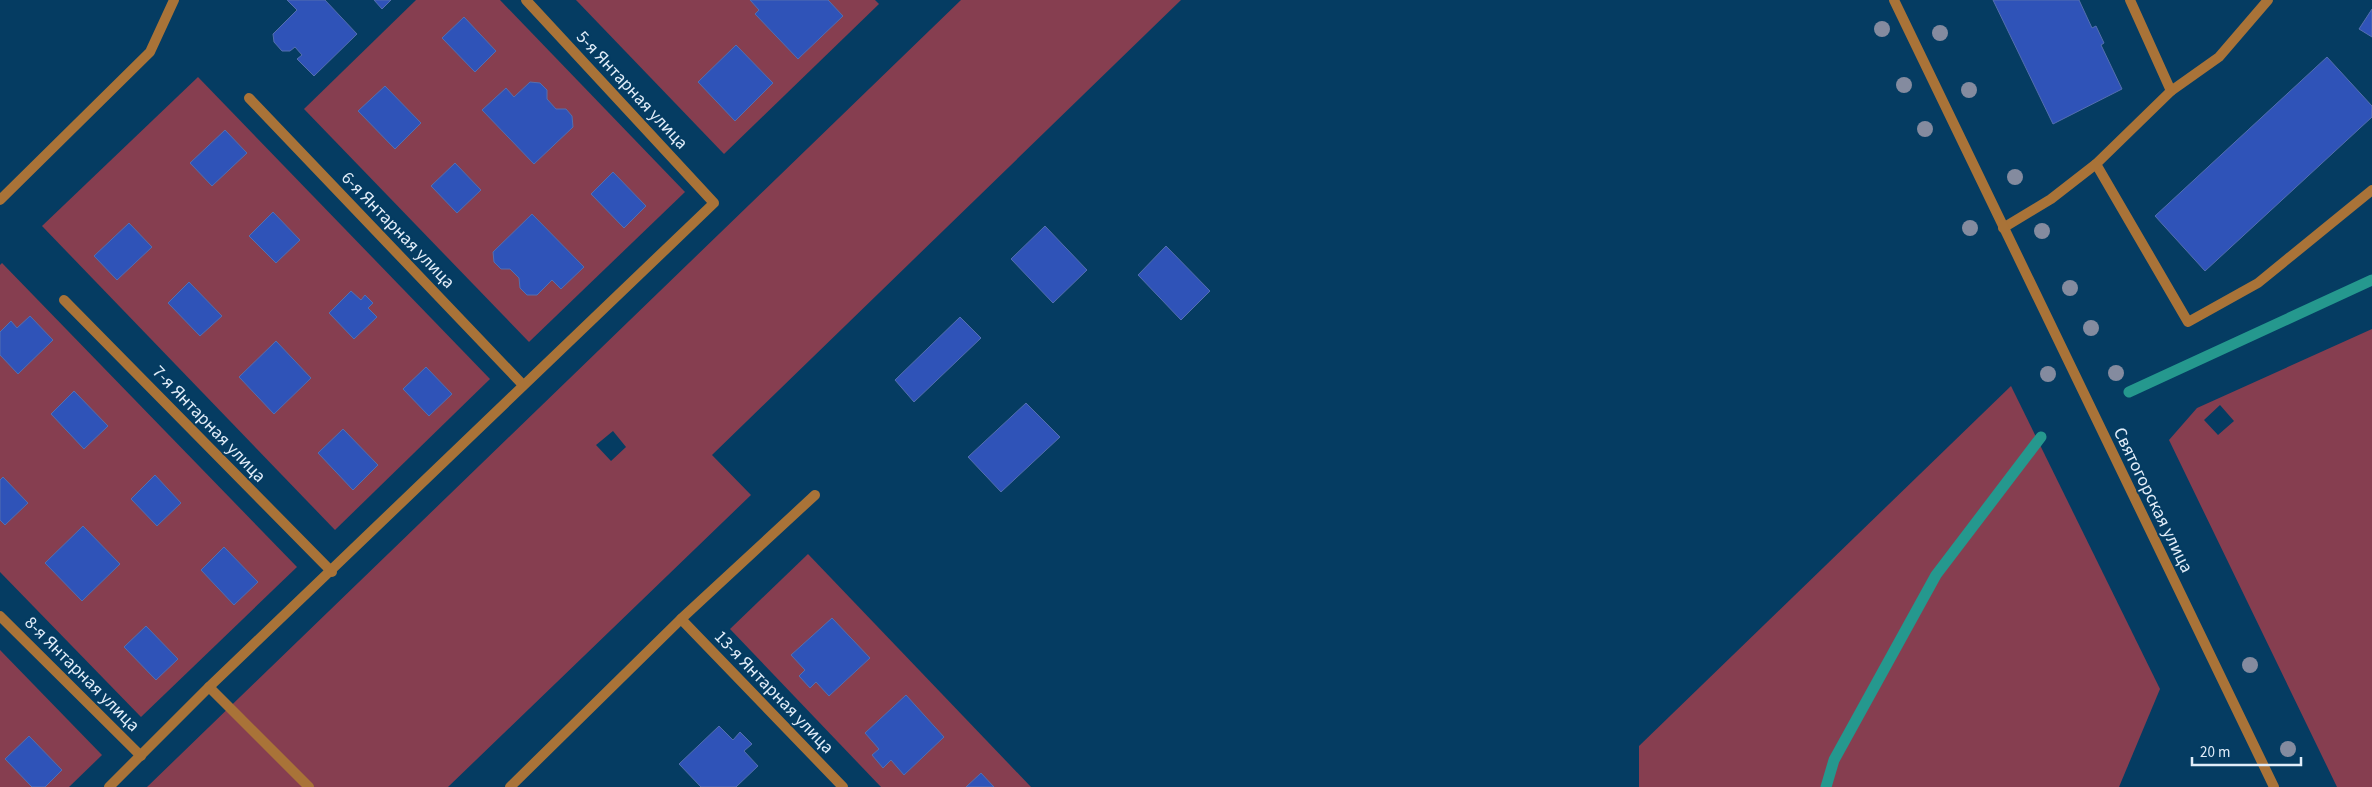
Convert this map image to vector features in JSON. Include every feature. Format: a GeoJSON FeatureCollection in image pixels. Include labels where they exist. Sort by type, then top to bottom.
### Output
{"type":"FeatureCollection","features":[{"type":"Feature","properties":{"kind":"street"},"geometry":{"type":"LineString","coordinates":[[0,200],[150,52],[174,0]]}},
{"type":"Feature","properties":{"kind":"street","name":"5-я Янтарная улица"},"geometry":{"type":"LineString","coordinates":[[523,385],[714,203],[526,0]]}},
{"type":"Feature","properties":{"kind":"street","name":"Святогорская улица"},"geometry":{"type":"LineString","coordinates":[[1894,0],[2274,787]]}},
{"type":"Feature","properties":{"kind":"street"},"geometry":{"type":"LineString","coordinates":[[2130,0],[2171,90]]}},
{"type":"Feature","properties":{"kind":"street"},"geometry":{"type":"LineString","coordinates":[[2003,228],[2051,199],[2096,164],[2171,90],[2220,57],[2268,0]]}},
{"type":"Feature","properties":{"kind":"street","name":"6-я Янтарная улица"},"geometry":{"type":"LineString","coordinates":[[249,98],[523,385]]}},
{"type":"Feature","properties":{"kind":"street"},"geometry":{"type":"LineString","coordinates":[[2096,164],[2188,322],[2258,283],[2372,190]]}},
{"type":"Feature","properties":{"kind":"street","name":"7-я Янтарная улица"},"geometry":{"type":"LineString","coordinates":[[64,300],[332,572]]}},
{"type":"Feature","properties":{"kind":"street"},"geometry":{"type":"LineString","coordinates":[[109,787],[523,385]]}},
{"type":"Feature","properties":{"kind":"street"},"geometry":{"type":"LineString","coordinates":[[510,787],[681,618],[815,495]]}},
{"type":"Feature","properties":{"kind":"street","name":"8-я Янтарная улица"},"geometry":{"type":"LineString","coordinates":[[0,616],[141,756]]}},
{"type":"Feature","properties":{"kind":"street","name":"13-я Янтарная улица"},"geometry":{"type":"LineString","coordinates":[[681,618],[843,787]]}},
{"type":"Feature","properties":{"kind":"street"},"geometry":{"type":"LineString","coordinates":[[210,687],[309,787]]}},
{"type":"Feature","properties":{"kind":"shaded area"},"geometry":{"type":"Polygon","coordinates":[[[416,0],[500,0],[685,192],[529,342],[304,109],[416,0]]]}},
{"type":"Feature","properties":{"kind":"shaded area"},"geometry":{"type":"Polygon","coordinates":[[[576,0],[875,0],[879,4],[724,154],[576,0]]]}},
{"type":"Feature","properties":{"kind":"shaded area"},"geometry":{"type":"Polygon","coordinates":[[[961,0],[1181,0],[712,455],[751,495],[448,787],[147,787],[961,0]],[[613,431],[596,445],[611,461],[626,447],[613,431]]]}},
{"type":"Feature","properties":{"kind":"shaded area"},"geometry":{"type":"Polygon","coordinates":[[[198,77],[490,379],[335,530],[42,226],[198,77]]]}},
{"type":"Feature","properties":{"kind":"shaded area"},"geometry":{"type":"Polygon","coordinates":[[[2,263],[297,567],[141,717],[0,572],[0,265],[2,263]]]}},
{"type":"Feature","properties":{"kind":"shaded area"},"geometry":{"type":"Polygon","coordinates":[[[2372,329],[2372,787],[2337,787],[2169,440],[2197,408],[2372,329]],[[2220,405],[2204,420],[2218,435],[2234,421],[2220,405]]]}},
{"type":"Feature","properties":{"kind":"shaded area"},"geometry":{"type":"Polygon","coordinates":[[[2011,386],[2160,689],[2119,787],[1639,787],[1639,746],[2011,386]]]}},
{"type":"Feature","properties":{"kind":"shaded area"},"geometry":{"type":"Polygon","coordinates":[[[808,554],[1031,787],[881,787],[730,629],[808,554]]]}},
{"type":"Feature","properties":{"kind":"shaded area"},"geometry":{"type":"Polygon","coordinates":[[[0,650],[102,755],[69,787],[0,787],[0,650]]]}},
{"type":"Feature","properties":{"kind":"building"},"geometry":{"type":"Polygon","coordinates":[[[287,0],[325,0],[357,34],[314,76],[297,59],[302,55],[295,47],[290,51],[282,51],[274,42],[273,34],[297,10],[287,0]]]}},
{"type":"Feature","properties":{"kind":"building"},"geometry":{"type":"Polygon","coordinates":[[[374,0],[391,0],[382,9],[374,0]]]}},
{"type":"Feature","properties":{"kind":"building"},"geometry":{"type":"Polygon","coordinates":[[[750,0],[828,0],[843,16],[798,59],[755,14],[759,10],[750,0]]]}},
{"type":"Feature","properties":{"kind":"building"},"geometry":{"type":"Polygon","coordinates":[[[1993,0],[2079,0],[2092,28],[2096,26],[2104,43],[2101,45],[2122,89],[2053,124],[1993,0]]]}},
{"type":"Feature","properties":{"kind":"building"},"geometry":{"type":"Polygon","coordinates":[[[2372,9],[2372,37],[2359,29],[2372,9]]]}},
{"type":"Feature","properties":{"kind":"building"},"geometry":{"type":"Polygon","coordinates":[[[464,17],[496,51],[475,72],[442,38],[464,17]]]}},
{"type":"Feature","properties":{"kind":"building"},"geometry":{"type":"Polygon","coordinates":[[[736,45],[773,83],[735,121],[698,82],[736,45]]]}},
{"type":"Feature","properties":{"kind":"building"},"geometry":{"type":"Polygon","coordinates":[[[2327,57],[2372,106],[2372,117],[2205,271],[2155,216],[2327,57]]]}},
{"type":"Feature","properties":{"kind":"building"},"geometry":{"type":"Polygon","coordinates":[[[530,82],[540,83],[547,90],[547,99],[556,109],[566,109],[572,116],[573,127],[534,164],[482,110],[506,88],[514,97],[530,82]]]}},
{"type":"Feature","properties":{"kind":"building"},"geometry":{"type":"Polygon","coordinates":[[[385,86],[421,123],[395,149],[358,111],[385,86]]]}},
{"type":"Feature","properties":{"kind":"building"},"geometry":{"type":"Polygon","coordinates":[[[225,130],[247,153],[212,186],[190,163],[225,130]]]}},
{"type":"Feature","properties":{"kind":"building"},"geometry":{"type":"Polygon","coordinates":[[[455,163],[481,190],[457,213],[431,186],[455,163]]]}},
{"type":"Feature","properties":{"kind":"building"},"geometry":{"type":"Polygon","coordinates":[[[613,172],[646,206],[624,228],[591,194],[613,172]]]}},
{"type":"Feature","properties":{"kind":"building"},"geometry":{"type":"Polygon","coordinates":[[[273,212],[300,240],[276,263],[249,236],[273,212]]]}},
{"type":"Feature","properties":{"kind":"building"},"geometry":{"type":"Polygon","coordinates":[[[532,214],[584,267],[561,289],[552,280],[537,295],[527,295],[520,288],[519,278],[510,269],[501,269],[494,262],[493,252],[532,214]]]}},
{"type":"Feature","properties":{"kind":"building"},"geometry":{"type":"Polygon","coordinates":[[[129,223],[152,247],[117,280],[94,256],[129,223]]]}},
{"type":"Feature","properties":{"kind":"building"},"geometry":{"type":"Polygon","coordinates":[[[1045,226],[1087,270],[1053,303],[1011,259],[1045,226]]]}},
{"type":"Feature","properties":{"kind":"building"},"geometry":{"type":"Polygon","coordinates":[[[1166,246],[1210,291],[1181,320],[1138,275],[1166,246]]]}},
{"type":"Feature","properties":{"kind":"building"},"geometry":{"type":"Polygon","coordinates":[[[189,282],[222,316],[200,336],[168,303],[189,282]]]}},
{"type":"Feature","properties":{"kind":"building"},"geometry":{"type":"Polygon","coordinates":[[[351,291],[361,300],[365,295],[373,303],[368,308],[377,317],[354,339],[329,313],[351,291]]]}},
{"type":"Feature","properties":{"kind":"building"},"geometry":{"type":"Polygon","coordinates":[[[30,316],[53,340],[18,374],[0,355],[0,332],[11,321],[17,328],[30,316]]]}},
{"type":"Feature","properties":{"kind":"building"},"geometry":{"type":"Polygon","coordinates":[[[960,317],[981,338],[914,402],[895,380],[960,317]]]}},
{"type":"Feature","properties":{"kind":"building"},"geometry":{"type":"Polygon","coordinates":[[[276,341],[311,378],[274,414],[239,377],[276,341]]]}},
{"type":"Feature","properties":{"kind":"building"},"geometry":{"type":"Polygon","coordinates":[[[426,367],[452,394],[429,416],[403,389],[426,367]]]}},
{"type":"Feature","properties":{"kind":"building"},"geometry":{"type":"Polygon","coordinates":[[[74,391],[108,426],[84,449],[51,414],[74,391]]]}},
{"type":"Feature","properties":{"kind":"building"},"geometry":{"type":"Polygon","coordinates":[[[1026,403],[1060,437],[1001,492],[968,457],[1026,403]]]}},
{"type":"Feature","properties":{"kind":"building"},"geometry":{"type":"Polygon","coordinates":[[[343,429],[378,465],[353,490],[318,453],[343,429]]]}},
{"type":"Feature","properties":{"kind":"building"},"geometry":{"type":"Polygon","coordinates":[[[155,475],[181,503],[157,526],[131,499],[155,475]]]}},
{"type":"Feature","properties":{"kind":"building"},"geometry":{"type":"Polygon","coordinates":[[[3,477],[28,503],[5,525],[0,520],[0,480],[3,477]]]}},
{"type":"Feature","properties":{"kind":"building"},"geometry":{"type":"Polygon","coordinates":[[[83,526],[120,564],[82,601],[45,563],[83,526]]]}},
{"type":"Feature","properties":{"kind":"building"},"geometry":{"type":"Polygon","coordinates":[[[224,547],[258,582],[234,605],[201,570],[224,547]]]}},
{"type":"Feature","properties":{"kind":"building"},"geometry":{"type":"Polygon","coordinates":[[[832,618],[870,658],[829,696],[816,682],[810,688],[799,676],[805,670],[791,655],[832,618]]]}},
{"type":"Feature","properties":{"kind":"building"},"geometry":{"type":"Polygon","coordinates":[[[146,626],[178,659],[156,680],[124,647],[146,626]]]}},
{"type":"Feature","properties":{"kind":"building"},"geometry":{"type":"Polygon","coordinates":[[[906,695],[944,737],[904,775],[891,760],[883,768],[872,755],[879,749],[865,733],[906,695]]]}},
{"type":"Feature","properties":{"kind":"building"},"geometry":{"type":"Polygon","coordinates":[[[719,726],[733,740],[740,732],[752,744],[744,751],[758,766],[736,787],[701,787],[679,764],[719,726]]]}},
{"type":"Feature","properties":{"kind":"building"},"geometry":{"type":"Polygon","coordinates":[[[29,736],[62,770],[45,787],[32,787],[5,759],[29,736]]]}},
{"type":"Feature","properties":{"kind":"building"},"geometry":{"type":"Polygon","coordinates":[[[981,773],[994,787],[966,787],[981,773]]]}},
{"type":"Feature","properties":{"kind":"waterway"},"geometry":{"type":"LineString","coordinates":[[2129,392],[2372,280]]}},
{"type":"Feature","properties":{"kind":"waterway"},"geometry":{"type":"LineString","coordinates":[[1826,787],[1834,760],[1936,575],[2041,437]]}}]}
